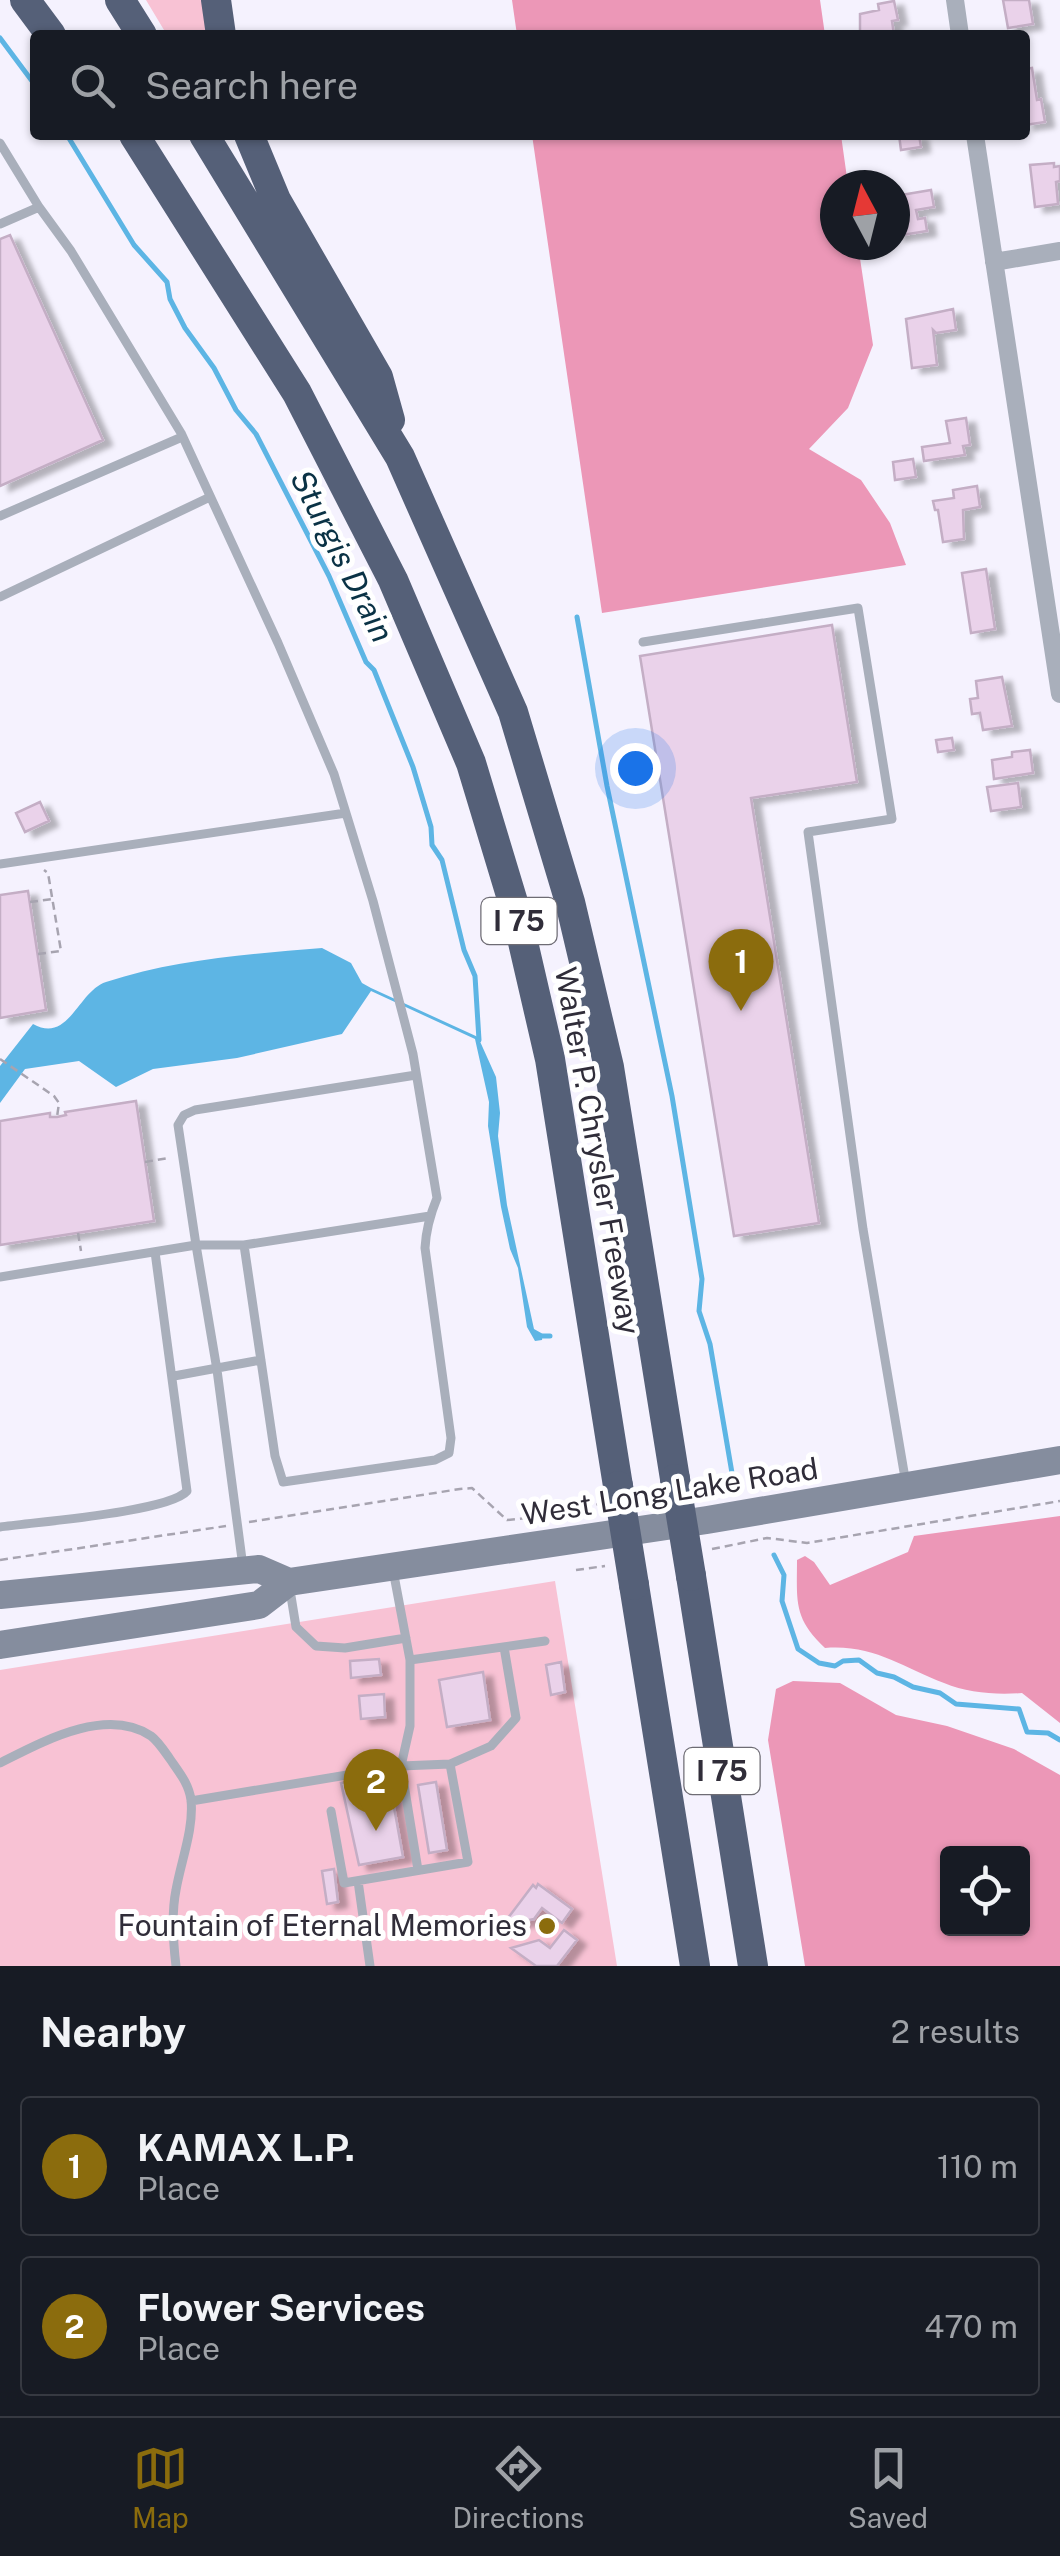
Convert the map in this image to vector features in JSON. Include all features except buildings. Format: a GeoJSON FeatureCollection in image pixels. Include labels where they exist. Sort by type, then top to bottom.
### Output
{"type":"FeatureCollection","features":[{"type":"Feature","properties":{"kind":"highway"},"geometry":{"type":"LineString","coordinates":[[25,0],[47,30]]}},
{"type":"Feature","properties":{"kind":"highway"},"geometry":{"type":"LineString","coordinates":[[51,0],[69,30]]}},
{"type":"Feature","properties":{"kind":"highway"},"geometry":{"type":"LineString","coordinates":[[120,0],[139,30]]}},
{"type":"Feature","properties":{"kind":"highway"},"geometry":{"type":"LineString","coordinates":[[216,0],[221,30]]}},
{"type":"Feature","properties":{"kind":"highway"},"geometry":{"type":"LineString","coordinates":[[129,140],[180,210]]}},
{"type":"Feature","properties":{"kind":"highway","name":"Walter P. Chrysler Freeway"},"geometry":{"type":"LineString","coordinates":[[137,140],[297,393],[393,580],[471,763],[516,912],[550,1059],[613,1495],[634,1585],[695,1966]]}},
{"type":"Feature","properties":{"kind":"highway","name":"Walter P. Chrysler Freeway"},"geometry":{"type":"LineString","coordinates":[[207,140],[400,457],[513,712],[570,902],[609,1067],[687,1484],[690,1576],[753,1966]]}},
{"type":"Feature","properties":{"kind":"highway"},"geometry":{"type":"LineString","coordinates":[[251,140],[276,200],[378,377],[400,457]]}},
{"type":"Feature","properties":{"kind":"main road","name":"West Long Lake Road"},"geometry":{"type":"LineString","coordinates":[[0,1645],[259,1605],[289,1582],[1060,1460]]}},
{"type":"Feature","properties":{"kind":"main road","name":"West Long Lake Road"},"geometry":{"type":"LineString","coordinates":[[0,1595],[260,1568],[289,1582]]}},
{"type":"Feature","properties":{"kind":"main road"},"geometry":{"type":"LineString","coordinates":[[66,1635],[80,1608],[74,1588]]}},
{"type":"Feature","properties":{"kind":"street"},"geometry":{"type":"LineString","coordinates":[[955,0],[959,30]]}},
{"type":"Feature","properties":{"kind":"street"},"geometry":{"type":"LineString","coordinates":[[976,140],[1060,694]]}},
{"type":"Feature","properties":{"kind":"street"},"geometry":{"type":"LineString","coordinates":[[994,262],[1060,251]]}},
{"type":"Feature","properties":{"kind":"lane"},"geometry":{"type":"LineString","coordinates":[[0,143],[71,251],[182,437],[334,774],[402,1013],[437,1198],[424,1248],[451,1438],[449,1453],[435,1460],[284,1482],[275,1456],[244,1245]]}},
{"type":"Feature","properties":{"kind":"lane"},"geometry":{"type":"LineString","coordinates":[[0,224],[39,207]]}},
{"type":"Feature","properties":{"kind":"lane"},"geometry":{"type":"LineString","coordinates":[[0,516],[182,437]]}},
{"type":"Feature","properties":{"kind":"lane"},"geometry":{"type":"LineString","coordinates":[[0,597],[210,497]]}},
{"type":"Feature","properties":{"kind":"lane"},"geometry":{"type":"LineString","coordinates":[[643,642],[858,608],[892,819],[808,832],[863,1228],[907,1487]]}},
{"type":"Feature","properties":{"kind":"lane"},"geometry":{"type":"LineString","coordinates":[[0,864],[346,813]]}},
{"type":"Feature","properties":{"kind":"lane"},"geometry":{"type":"LineString","coordinates":[[243,1570],[217,1370],[178,1125],[195,1110],[416,1075]]}},
{"type":"Feature","properties":{"kind":"lane"},"geometry":{"type":"LineString","coordinates":[[0,1277],[196,1245],[244,1245],[430,1216]]}},
{"type":"Feature","properties":{"kind":"lane"},"geometry":{"type":"LineString","coordinates":[[0,1527],[105,1514],[180,1499],[187,1491],[155,1252]]}},
{"type":"Feature","properties":{"kind":"lane"},"geometry":{"type":"LineString","coordinates":[[174,1376],[261,1360]]}},
{"type":"Feature","properties":{"kind":"lane"},"geometry":{"type":"LineString","coordinates":[[392,1567],[410,1660],[410,1726],[401,1766],[418,1870]]}},
{"type":"Feature","properties":{"kind":"lane"},"geometry":{"type":"LineString","coordinates":[[289,1582],[296,1627],[316,1646],[346,1648],[406,1638]]}},
{"type":"Feature","properties":{"kind":"lane"},"geometry":{"type":"LineString","coordinates":[[410,1660],[545,1642]]}},
{"type":"Feature","properties":{"kind":"lane"},"geometry":{"type":"LineString","coordinates":[[191,1801],[401,1766],[450,1764],[491,1746],[516,1718],[504,1647]]}},
{"type":"Feature","properties":{"kind":"lane"},"geometry":{"type":"LineString","coordinates":[[0,1763],[87,1727],[118,1723],[152,1736],[186,1782],[191,1801],[175,1892],[176,1966]]}},
{"type":"Feature","properties":{"kind":"lane"},"geometry":{"type":"LineString","coordinates":[[331,1811],[344,1883],[468,1862],[450,1764]]}},
{"type":"Feature","properties":{"kind":"lane"},"geometry":{"type":"LineString","coordinates":[[358,1881],[370,1966]]}},
{"type":"Feature","properties":{"kind":"path"},"geometry":{"type":"LineString","coordinates":[[38,864],[48,873],[61,951],[38,954]]}},
{"type":"Feature","properties":{"kind":"path"},"geometry":{"type":"LineString","coordinates":[[30,902],[52,899]]}},
{"type":"Feature","properties":{"kind":"path"},"geometry":{"type":"LineString","coordinates":[[0,1058],[54,1096],[59,1104],[57,1117]]}},
{"type":"Feature","properties":{"kind":"path"},"geometry":{"type":"LineString","coordinates":[[145,1162],[175,1157]]}},
{"type":"Feature","properties":{"kind":"path"},"geometry":{"type":"LineString","coordinates":[[78,1233],[82,1255]]}},
{"type":"Feature","properties":{"kind":"path"},"geometry":{"type":"LineString","coordinates":[[687,1484],[744,1486]]}},
{"type":"Feature","properties":{"kind":"path"},"geometry":{"type":"LineString","coordinates":[[0,1560],[460,1489],[472,1488],[507,1520],[551,1516],[613,1495]]}},
{"type":"Feature","properties":{"kind":"path"},"geometry":{"type":"LineString","coordinates":[[753,1541],[787,1538],[806,1543],[1060,1501]]}},
{"type":"Feature","properties":{"kind":"shaded area"},"geometry":{"type":"Polygon","coordinates":[[[146,0],[203,0],[207,30],[164,30],[146,0]]]}},
{"type":"Feature","properties":{"kind":"shaded area"},"geometry":{"type":"Polygon","coordinates":[[[512,0],[820,0],[824,30],[516,30],[512,0]]]}},
{"type":"Feature","properties":{"kind":"shaded area"},"geometry":{"type":"Polygon","coordinates":[[[533,140],[842,140],[846,170],[820,170],[820,260],[860,260],[873,345],[848,408],[809,449],[861,480],[890,523],[906,565],[602,613],[533,140]]]}},
{"type":"Feature","properties":{"kind":"shaded area"},"geometry":{"type":"Polygon","coordinates":[[[1060,1516],[1060,1723],[1022,1693],[963,1689],[873,1653],[825,1648],[802,1618],[797,1598],[797,1560],[805,1556],[830,1585],[908,1552],[914,1536],[1060,1516]]]}},
{"type":"Feature","properties":{"kind":"shaded area"},"geometry":{"type":"Polygon","coordinates":[[[555,1581],[617,1966],[0,1966],[0,1670],[555,1581]]]}},
{"type":"Feature","properties":{"kind":"shaded area"},"geometry":{"type":"Polygon","coordinates":[[[793,1681],[840,1683],[896,1715],[947,1726],[1014,1749],[1060,1775],[1060,1966],[805,1966],[768,1740],[776,1689],[793,1681]]]}},
{"type":"Feature","properties":{"kind":"water"},"geometry":{"type":"Polygon","coordinates":[[[322,948],[351,963],[362,983],[478,1037],[496,1077],[498,1136],[507,1205],[534,1329],[543,1334],[542,1340],[535,1341],[527,1327],[518,1268],[501,1207],[488,1126],[489,1102],[475,1039],[371,991],[342,1034],[237,1058],[153,1069],[116,1087],[79,1061],[25,1069],[0,1103],[0,1066],[33,1024],[45,1028],[65,1022],[96,987],[106,982],[186,963],[322,948]]]}},
{"type":"Feature","properties":{"kind":"waterway","name":"Sturgis Drain"},"geometry":{"type":"LineString","coordinates":[[0,38],[30,78]]}},
{"type":"Feature","properties":{"kind":"waterway","name":"Sturgis Drain"},"geometry":{"type":"LineString","coordinates":[[70,140],[134,245],[167,282],[170,299],[185,328],[214,368],[236,410],[256,434],[329,576],[366,662],[374,670],[413,767],[431,827],[432,845],[442,860],[464,950],[475,976],[479,1040]]}},
{"type":"Feature","properties":{"kind":"waterway"},"geometry":{"type":"LineString","coordinates":[[577,617],[607,786],[672,1096],[702,1279],[699,1311],[710,1344],[732,1473]]}},
{"type":"Feature","properties":{"kind":"waterway","name":"Sturgis Drain"},"geometry":{"type":"LineString","coordinates":[[543,1336],[550,1336]]}},
{"type":"Feature","properties":{"kind":"waterway","name":"Sturgis Drain"},"geometry":{"type":"LineString","coordinates":[[774,1555],[784,1575],[782,1601],[798,1649],[819,1663],[835,1666],[859,1660],[877,1673],[940,1693],[956,1704],[1019,1709],[1027,1732],[1048,1733],[1060,1740]]}},
{"type":"Feature","properties":{"kind":"place","name":"KAMAX L.P."},"geometry":{"type":"Point","coordinates":[741,1011]}},
{"type":"Feature","properties":{"kind":"place","name":"Flower Services"},"geometry":{"type":"Point","coordinates":[376,1831]}},
{"type":"Feature","properties":{"kind":"place","name":"Fountain of Eternal Memories"},"geometry":{"type":"Point","coordinates":[547,1926]}}]}
